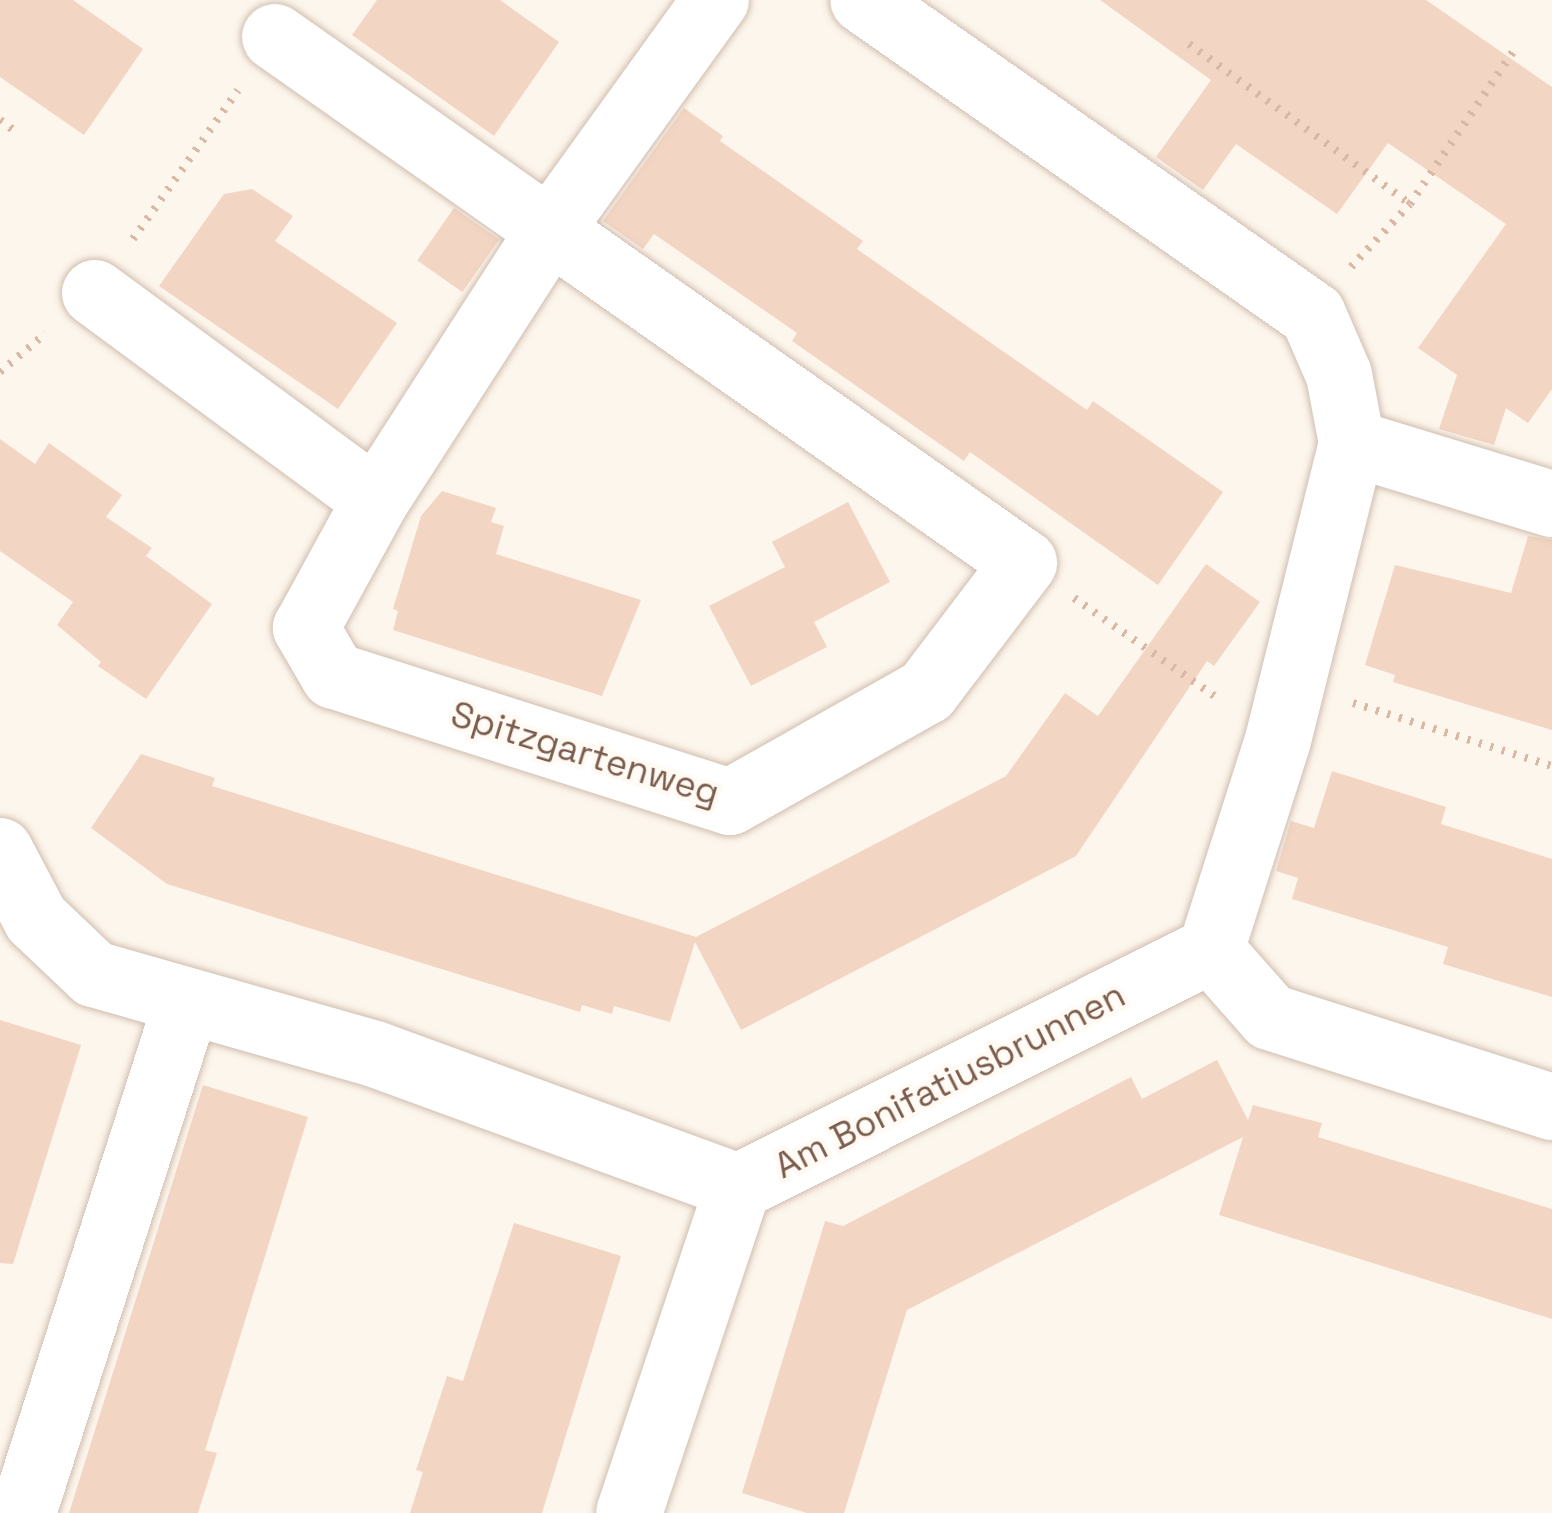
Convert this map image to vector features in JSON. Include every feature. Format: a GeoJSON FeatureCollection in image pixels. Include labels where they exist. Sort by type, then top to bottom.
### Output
{"type":"FeatureCollection","features":[{"type":"Feature","properties":{"kind":"street","name":"Spitzgartenweg"},"geometry":{"type":"LineString","coordinates":[[716,0],[550,230],[376,500],[306,628],[334,676],[730,802],[927,691],[1024,563]]}},
{"type":"Feature","properties":{"kind":"street"},"geometry":{"type":"LineString","coordinates":[[863,0],[1313,315],[1339,375],[1352,443],[1284,711],[1211,950],[1270,1017],[1552,1107]]}},
{"type":"Feature","properties":{"kind":"street"},"geometry":{"type":"LineString","coordinates":[[275,37],[1024,563]]}},
{"type":"Feature","properties":{"kind":"street"},"geometry":{"type":"LineString","coordinates":[[95,293],[376,500]]}},
{"type":"Feature","properties":{"kind":"street"},"geometry":{"type":"LineString","coordinates":[[1352,443],[1552,505]]}},
{"type":"Feature","properties":{"kind":"street","name":"Am Bonifatiusbrunnen"},"geometry":{"type":"LineString","coordinates":[[0,851],[36,919],[94,974],[186,1005],[375,1054],[738,1187],[1211,950]]}},
{"type":"Feature","properties":{"kind":"street"},"geometry":{"type":"LineString","coordinates":[[23,1513],[186,1005]]}},
{"type":"Feature","properties":{"kind":"street"},"geometry":{"type":"LineString","coordinates":[[628,1513],[738,1187]]}},
{"type":"Feature","properties":{"kind":"path"},"geometry":{"type":"LineString","coordinates":[[0,372],[95,293],[275,37]]}},
{"type":"Feature","properties":{"kind":"path"},"geometry":{"type":"LineString","coordinates":[[1190,44],[1410,204]]}},
{"type":"Feature","properties":{"kind":"path"},"geometry":{"type":"LineString","coordinates":[[1313,315],[1375,238],[1410,204],[1517,46]]}},
{"type":"Feature","properties":{"kind":"path"},"geometry":{"type":"LineString","coordinates":[[0,121],[16,132]]}},
{"type":"Feature","properties":{"kind":"path"},"geometry":{"type":"LineString","coordinates":[[1024,563],[1284,711],[1552,766]]}},
{"type":"Feature","properties":{"kind":"building"},"geometry":{"type":"Polygon","coordinates":[[[0,0],[73,0],[143,49],[84,135],[0,77],[0,0]]]}},
{"type":"Feature","properties":{"kind":"building"},"geometry":{"type":"Polygon","coordinates":[[[377,0],[500,0],[559,42],[494,136],[352,35],[377,0]]]}},
{"type":"Feature","properties":{"kind":"building"},"geometry":{"type":"Polygon","coordinates":[[[1100,0],[1426,0],[1552,87],[1552,389],[1528,423],[1506,408],[1494,445],[1439,429],[1457,375],[1418,348],[1506,224],[1388,143],[1337,214],[1236,144],[1203,190],[1156,157],[1211,80],[1100,0]]]}},
{"type":"Feature","properties":{"kind":"building"},"geometry":{"type":"Polygon","coordinates":[[[684,108],[723,136],[720,141],[863,241],[857,249],[1087,410],[1093,401],[1223,492],[1158,585],[970,452],[964,461],[792,341],[797,333],[654,234],[643,249],[603,221],[684,108]]]}},
{"type":"Feature","properties":{"kind":"building"},"geometry":{"type":"Polygon","coordinates":[[[252,189],[293,216],[275,241],[397,323],[338,409],[159,286],[224,194],[252,189]]]}},
{"type":"Feature","properties":{"kind":"building"},"geometry":{"type":"Polygon","coordinates":[[[454,208],[499,240],[462,292],[417,260],[454,208]]]}},
{"type":"Feature","properties":{"kind":"building"},"geometry":{"type":"Polygon","coordinates":[[[0,439],[35,464],[49,443],[122,495],[106,517],[152,548],[146,556],[212,604],[146,699],[98,666],[101,662],[57,625],[73,602],[0,551],[0,439]]]}},
{"type":"Feature","properties":{"kind":"building"},"geometry":{"type":"Polygon","coordinates":[[[442,491],[496,508],[491,522],[504,526],[496,554],[641,600],[602,696],[393,630],[398,611],[393,609],[421,516],[442,491]]]}},
{"type":"Feature","properties":{"kind":"building"},"geometry":{"type":"Polygon","coordinates":[[[848,502],[890,582],[814,622],[827,647],[751,686],[709,606],[785,567],[772,542],[848,502]]]}},
{"type":"Feature","properties":{"kind":"building"},"geometry":{"type":"Polygon","coordinates":[[[1528,536],[1552,540],[1552,730],[1393,682],[1395,675],[1365,665],[1395,565],[1511,593],[1528,536]]]}},
{"type":"Feature","properties":{"kind":"building"},"geometry":{"type":"Polygon","coordinates":[[[1206,564],[1260,602],[1214,666],[1207,661],[1076,856],[741,1030],[695,942],[670,1022],[614,1006],[612,1014],[582,1005],[580,1012],[167,884],[91,828],[141,754],[215,778],[212,786],[696,937],[1006,776],[1065,693],[1098,716],[1206,564]]]}},
{"type":"Feature","properties":{"kind":"building"},"geometry":{"type":"Polygon","coordinates":[[[1332,771],[1446,807],[1441,824],[1552,859],[1552,997],[1443,964],[1448,947],[1292,899],[1298,878],[1276,871],[1291,821],[1314,828],[1332,771]]]}},
{"type":"Feature","properties":{"kind":"building"},"geometry":{"type":"Polygon","coordinates":[[[0,1020],[81,1045],[13,1264],[0,1263],[0,1020]]]}},
{"type":"Feature","properties":{"kind":"building"},"geometry":{"type":"Polygon","coordinates":[[[1217,1060],[1248,1120],[1253,1105],[1322,1123],[1318,1137],[1552,1209],[1552,1319],[1219,1215],[1243,1137],[907,1310],[844,1513],[807,1513],[742,1493],[825,1221],[843,1226],[1131,1077],[1142,1099],[1217,1060]]]}},
{"type":"Feature","properties":{"kind":"building"},"geometry":{"type":"Polygon","coordinates":[[[203,1085],[308,1117],[205,1450],[217,1453],[198,1513],[69,1513],[203,1085]]]}},
{"type":"Feature","properties":{"kind":"building"},"geometry":{"type":"Polygon","coordinates":[[[514,1223],[621,1256],[542,1513],[410,1513],[423,1472],[416,1470],[447,1376],[463,1381],[514,1223]]]}}]}
